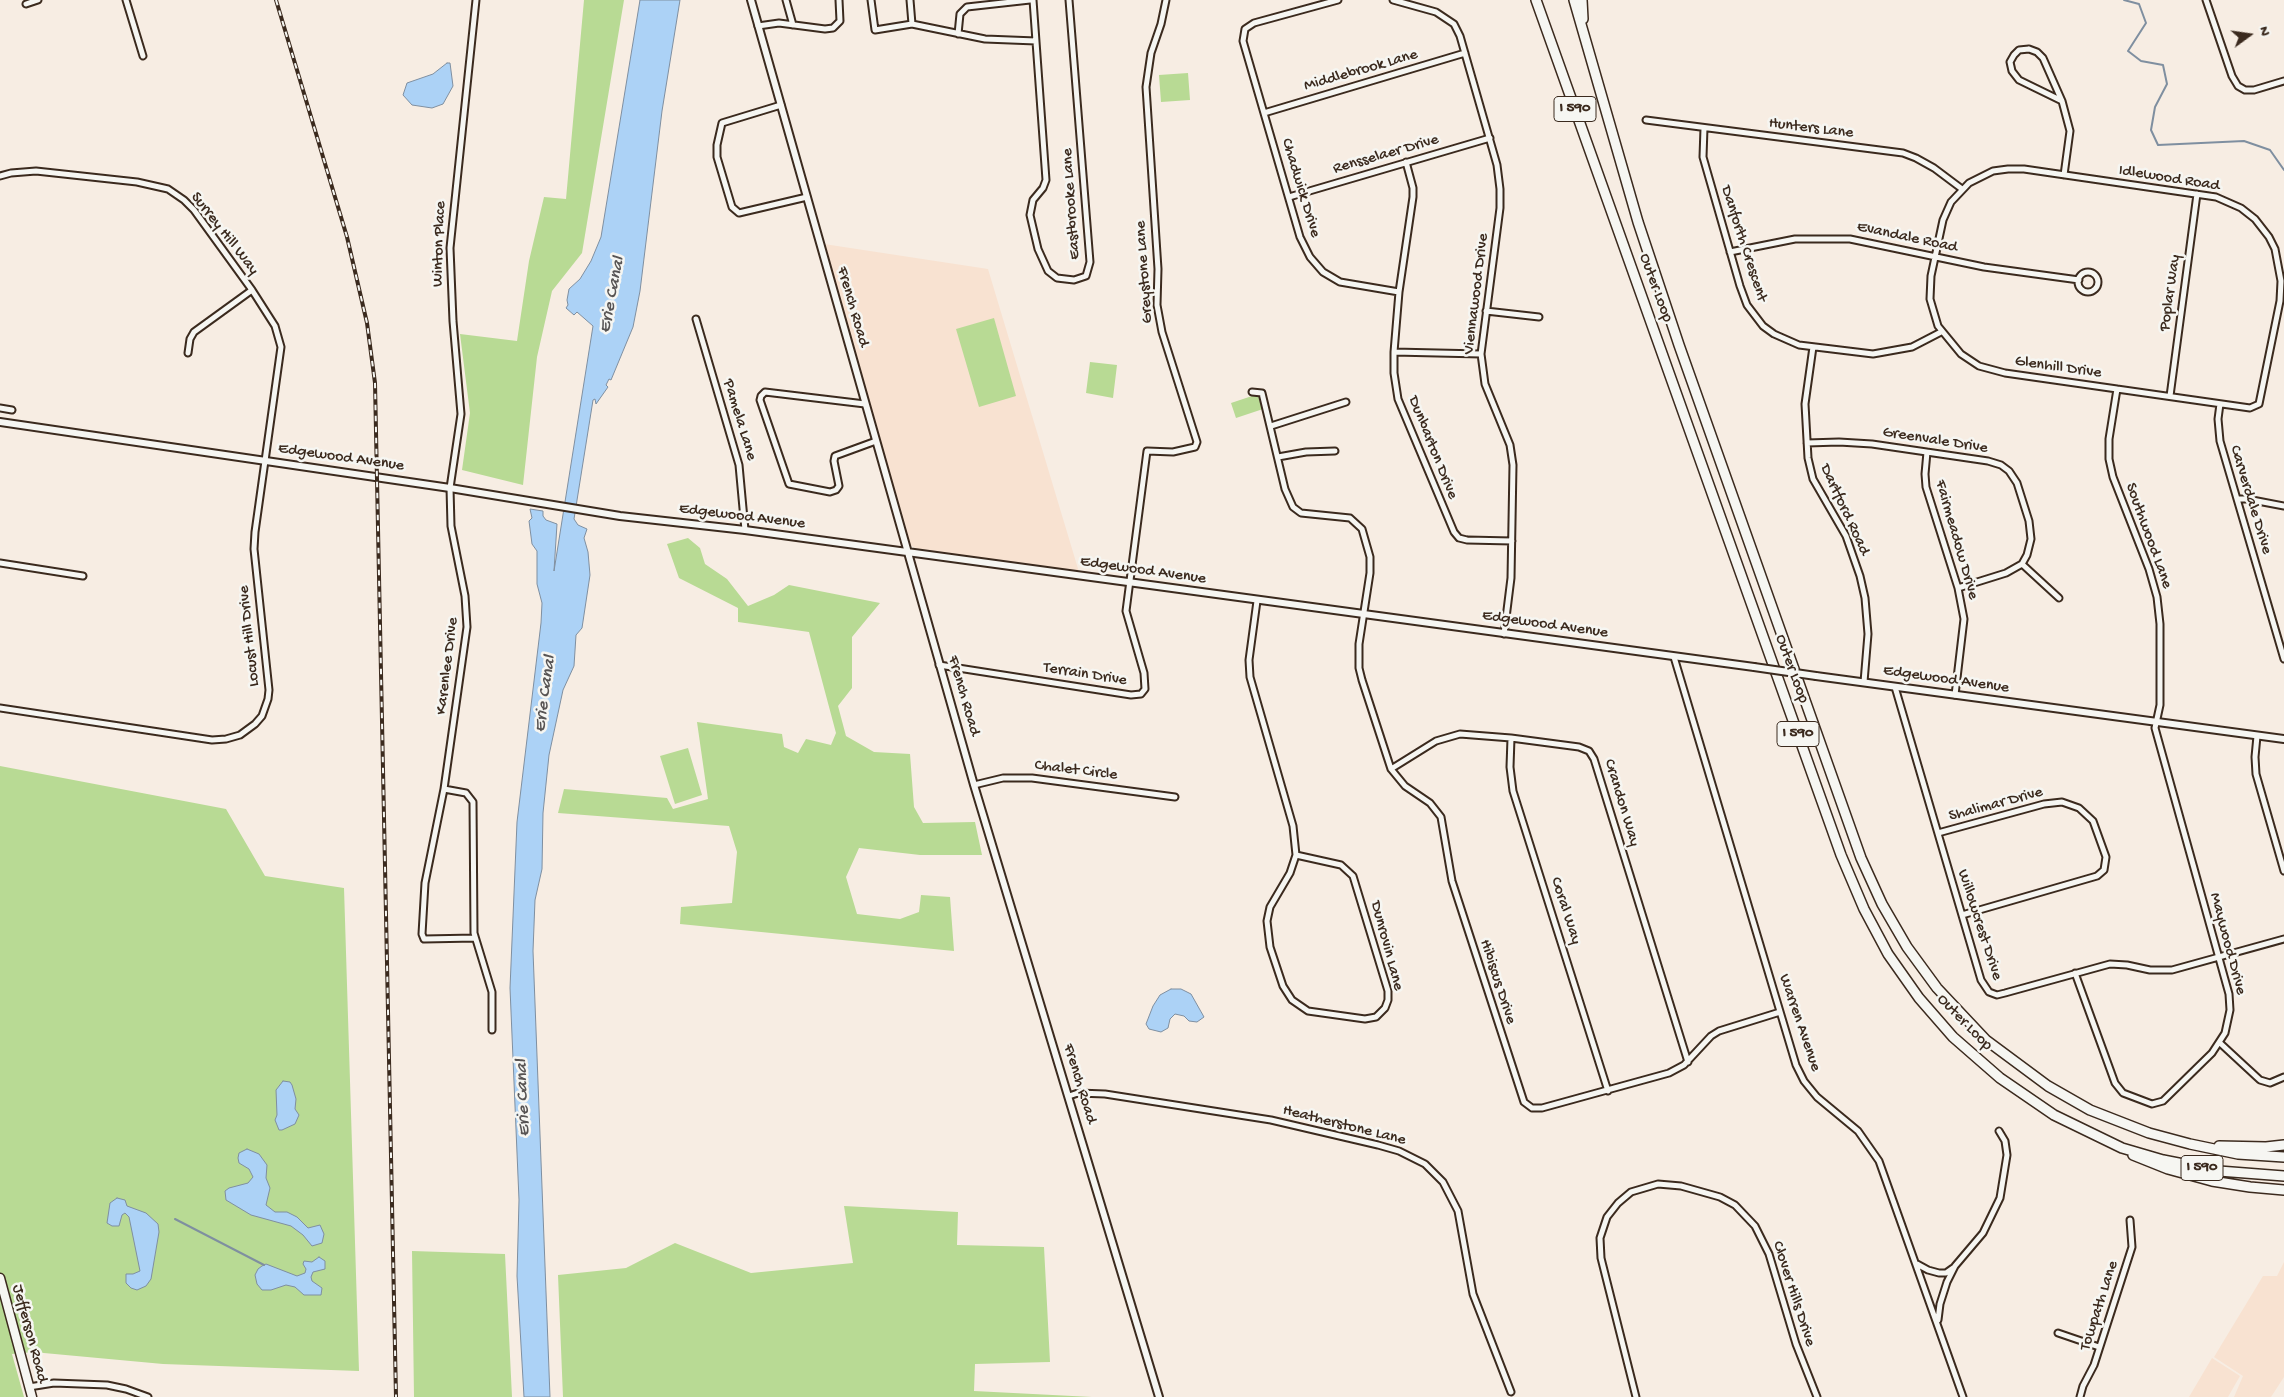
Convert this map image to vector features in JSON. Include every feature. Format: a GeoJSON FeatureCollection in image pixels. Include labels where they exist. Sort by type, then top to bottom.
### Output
{"type":"FeatureCollection","features":[{"type":"Feature","properties":{"kind":"highway","name":"Outer Loop"},"geometry":{"type":"LineString","coordinates":[[1574,0],[1632,203],[1669,317],[1861,858],[1882,904],[1907,947],[1937,988],[1986,1040],[2048,1086],[2090,1110],[2149,1133],[2190,1144],[2238,1154],[2284,1158]]}},
{"type":"Feature","properties":{"kind":"highway"},"geometry":{"type":"LineString","coordinates":[[1582,0],[1582,29]]}},
{"type":"Feature","properties":{"kind":"highway","name":"Outer Loop"},"geometry":{"type":"LineString","coordinates":[[1536,2],[1841,855],[1864,909],[1888,954],[1919,998],[1953,1037],[1977,1060],[2054,1116],[2122,1148],[2163,1160],[2219,1171],[2284,1176]]}},
{"type":"Feature","properties":{"kind":"highway"},"geometry":{"type":"LineString","coordinates":[[2190,1144],[2249,1147],[2284,1145]]}},
{"type":"Feature","properties":{"kind":"highway"},"geometry":{"type":"LineString","coordinates":[[2122,1148],[2140,1159],[2212,1181],[2284,1190]]}},
{"type":"Feature","properties":{"kind":"main road","name":"Jefferson Road"},"geometry":{"type":"LineString","coordinates":[[0,1278],[32,1397]]}},
{"type":"Feature","properties":{"kind":"street"},"geometry":{"type":"LineString","coordinates":[[26,4],[38,0]]}},
{"type":"Feature","properties":{"kind":"street"},"geometry":{"type":"LineString","coordinates":[[126,0],[143,56]]}},
{"type":"Feature","properties":{"kind":"street","name":"Winton Place"},"geometry":{"type":"LineString","coordinates":[[450,488],[462,414],[453,321],[451,223],[476,0]]}},
{"type":"Feature","properties":{"kind":"street","name":"French Road"},"geometry":{"type":"LineString","coordinates":[[751,0],[939,665],[1159,1397]]}},
{"type":"Feature","properties":{"kind":"street"},"geometry":{"type":"LineString","coordinates":[[786,0],[793,26]]}},
{"type":"Feature","properties":{"kind":"street"},"geometry":{"type":"LineString","coordinates":[[758,26],[773,23],[825,29],[833,28],[840,21],[839,0]]}},
{"type":"Feature","properties":{"kind":"street"},"geometry":{"type":"LineString","coordinates":[[871,0],[875,30],[912,24],[992,40],[1036,41]]}},
{"type":"Feature","properties":{"kind":"street"},"geometry":{"type":"LineString","coordinates":[[910,0],[912,24]]}},
{"type":"Feature","properties":{"kind":"street"},"geometry":{"type":"LineString","coordinates":[[958,34],[960,14],[967,7],[1030,0]]}},
{"type":"Feature","properties":{"kind":"street","name":"Eastbrooke Lane"},"geometry":{"type":"LineString","coordinates":[[1034,0],[1046,180],[1043,188],[1033,200],[1030,211],[1041,258],[1048,271],[1061,279],[1080,279],[1087,273],[1090,262],[1070,0]]}},
{"type":"Feature","properties":{"kind":"street","name":"Greystone Lane"},"geometry":{"type":"LineString","coordinates":[[1129,582],[1147,451],[1173,452],[1195,447],[1197,442],[1162,332],[1157,305],[1158,269],[1146,87],[1151,53],[1161,24],[1166,0]]}},
{"type":"Feature","properties":{"kind":"street","name":"Chadwick Drive"},"geometry":{"type":"LineString","coordinates":[[1338,0],[1254,23],[1245,30],[1243,41],[1303,244],[1310,258],[1323,272],[1346,283],[1399,292]]}},
{"type":"Feature","properties":{"kind":"street","name":"Viennawood Drive"},"geometry":{"type":"LineString","coordinates":[[1393,0],[1446,17],[1456,27],[1497,165],[1500,202],[1481,354],[1485,384],[1510,445],[1513,458],[1511,578],[1504,634]]}},
{"type":"Feature","properties":{"kind":"street"},"geometry":{"type":"LineString","coordinates":[[2206,0],[2232,76],[2238,86],[2249,91],[2284,81]]}},
{"type":"Feature","properties":{"kind":"street"},"geometry":{"type":"LineString","coordinates":[[2062,101],[2019,80],[2012,71],[2010,62],[2019,50],[2028,48],[2037,52],[2043,58],[2062,101],[2070,131],[2064,175]]}},
{"type":"Feature","properties":{"kind":"street","name":"Middlebrook Lane"},"geometry":{"type":"LineString","coordinates":[[1264,112],[1465,53]]}},
{"type":"Feature","properties":{"kind":"street"},"geometry":{"type":"LineString","coordinates":[[780,105],[722,123],[716,145],[717,157],[732,207],[739,213],[806,197]]}},
{"type":"Feature","properties":{"kind":"street","name":"Hunters Lane"},"geometry":{"type":"LineString","coordinates":[[1646,120],[1903,153],[1934,168],[1962,189]]}},
{"type":"Feature","properties":{"kind":"street","name":"Danforth Crescent"},"geometry":{"type":"LineString","coordinates":[[1704,128],[1703,156],[1743,295],[1754,315],[1774,334],[1786,341],[1813,347],[1859,353],[1887,352],[1912,347],[1941,332]]}},
{"type":"Feature","properties":{"kind":"street","name":"Rensselaer Drive"},"geometry":{"type":"LineString","coordinates":[[1289,197],[1490,138]]}},
{"type":"Feature","properties":{"kind":"street","name":"Dunbarton Drive"},"geometry":{"type":"LineString","coordinates":[[1406,162],[1413,188],[1413,197],[1399,292],[1394,352],[1396,387],[1402,412],[1449,525],[1459,538],[1467,540],[1512,541]]}},
{"type":"Feature","properties":{"kind":"street","name":"Idlewood Road"},"geometry":{"type":"LineString","coordinates":[[1934,257],[1945,214],[1962,189],[1980,176],[2000,170],[2024,169],[2216,197],[2248,213],[2269,237],[2277,255],[2281,290],[2260,402]]}},
{"type":"Feature","properties":{"kind":"street","name":"Surrey Hill Way"},"geometry":{"type":"LineString","coordinates":[[0,176],[11,173],[43,171],[137,182],[168,189],[194,210],[252,290],[275,326],[281,347],[266,461]]}},
{"type":"Feature","properties":{"kind":"street","name":"Poplar Way"},"geometry":{"type":"LineString","coordinates":[[2170,396],[2197,194]]}},
{"type":"Feature","properties":{"kind":"street","name":"Evandale Road"},"geometry":{"type":"LineString","coordinates":[[1730,252],[1795,239],[1839,238],[1879,243],[1984,267],[2079,280]]}},
{"type":"Feature","properties":{"kind":"street"},"geometry":{"type":"LineString","coordinates":[[2277,255],[2284,252]]}},
{"type":"Feature","properties":{"kind":"street","name":"Glenhill Drive"},"geometry":{"type":"LineString","coordinates":[[1934,257],[1930,299],[1934,316],[1941,332],[1961,354],[1988,370],[2250,408],[2257,406],[2260,402]]}},
{"type":"Feature","properties":{"kind":"street"},"geometry":{"type":"LineString","coordinates":[[188,353],[190,338],[194,332],[252,290]]}},
{"type":"Feature","properties":{"kind":"street"},"geometry":{"type":"LineString","coordinates":[[1486,311],[1539,317]]}},
{"type":"Feature","properties":{"kind":"street","name":"Pamela Lane"},"geometry":{"type":"LineString","coordinates":[[696,319],[739,465],[745,530]]}},
{"type":"Feature","properties":{"kind":"street","name":"Dartford Road"},"geometry":{"type":"LineString","coordinates":[[1813,347],[1805,404],[1810,472],[1846,536],[1860,576],[1868,634],[1864,682]]}},
{"type":"Feature","properties":{"kind":"street"},"geometry":{"type":"LineString","coordinates":[[1394,352],[1481,354]]}},
{"type":"Feature","properties":{"kind":"street","name":"Southwood Lane"},"geometry":{"type":"LineString","coordinates":[[2116,389],[2108,445],[2111,468],[2149,569],[2157,597],[2160,624],[2160,715],[2156,722]]}},
{"type":"Feature","properties":{"kind":"street"},"geometry":{"type":"LineString","coordinates":[[865,404],[765,392],[760,400],[789,484],[830,492],[836,490],[839,486],[834,461],[835,456],[876,441]]}},
{"type":"Feature","properties":{"kind":"street"},"geometry":{"type":"LineString","coordinates":[[1252,392],[1262,393],[1272,426],[1278,457],[1306,452],[1335,451]]}},
{"type":"Feature","properties":{"kind":"street"},"geometry":{"type":"LineString","coordinates":[[1272,426],[1346,402]]}},
{"type":"Feature","properties":{"kind":"street","name":"Carverdale Drive"},"geometry":{"type":"LineString","coordinates":[[2220,404],[2218,424],[2220,441],[2284,659]]}},
{"type":"Feature","properties":{"kind":"street"},"geometry":{"type":"LineString","coordinates":[[0,408],[12,410]]}},
{"type":"Feature","properties":{"kind":"street","name":"Edgewood Avenue"},"geometry":{"type":"LineString","coordinates":[[0,422],[450,488],[595,512],[745,530],[2284,739]]}},
{"type":"Feature","properties":{"kind":"street","name":"Greenvale Drive"},"geometry":{"type":"LineString","coordinates":[[1807,443],[1857,442],[1988,461],[2001,465],[2009,471],[2019,488],[2031,532],[2029,550],[2022,564]]}},
{"type":"Feature","properties":{"kind":"street","name":"Fairmeadow Drive"},"geometry":{"type":"LineString","coordinates":[[1927,452],[1924,474],[1926,487],[1958,588],[1964,618],[1955,695]]}},
{"type":"Feature","properties":{"kind":"street","name":"Hibiscus Drive"},"geometry":{"type":"LineString","coordinates":[[1278,457],[1285,489],[1290,502],[1296,510],[1308,514],[1350,518],[1362,529],[1370,557],[1370,573],[1359,644],[1360,668],[1392,769],[1406,786],[1430,803],[1441,818],[1452,880],[1524,1102],[1532,1108],[1542,1108],[1669,1073],[1688,1062],[1711,1036],[1719,1031],[1780,1012]]}},
{"type":"Feature","properties":{"kind":"street","name":"Locust Hill Drive"},"geometry":{"type":"LineString","coordinates":[[0,708],[212,740],[233,738],[255,724],[266,708],[269,690],[254,548],[266,461]]}},
{"type":"Feature","properties":{"kind":"street","name":"Karenlee Drive"},"geometry":{"type":"LineString","coordinates":[[450,488],[451,526],[466,602],[468,628],[444,789],[425,883],[422,934],[424,939],[475,938]]}},
{"type":"Feature","properties":{"kind":"street"},"geometry":{"type":"LineString","coordinates":[[2237,499],[2284,506]]}},
{"type":"Feature","properties":{"kind":"street"},"geometry":{"type":"LineString","coordinates":[[0,563],[83,576]]}},
{"type":"Feature","properties":{"kind":"street"},"geometry":{"type":"LineString","coordinates":[[1958,588],[2000,576],[2022,564],[2059,598]]}},
{"type":"Feature","properties":{"kind":"street","name":"Terrain Drive"},"geometry":{"type":"LineString","coordinates":[[939,665],[1131,695],[1141,694],[1145,689],[1146,680],[1126,611],[1129,582]]}},
{"type":"Feature","properties":{"kind":"street","name":"Dunrovin Lane"},"geometry":{"type":"LineString","coordinates":[[1257,600],[1249,660],[1250,677],[1293,826],[1296,855],[1290,873],[1270,907],[1267,921],[1270,946],[1284,986],[1292,1000],[1308,1011],[1365,1019],[1376,1016],[1386,1008],[1388,991],[1353,876],[1341,865],[1296,855]]}},
{"type":"Feature","properties":{"kind":"street","name":"Warren Avenue"},"geometry":{"type":"LineString","coordinates":[[1674,657],[1796,1065],[1804,1081],[1821,1101],[1858,1131],[1879,1161],[1963,1397]]}},
{"type":"Feature","properties":{"kind":"street","name":"Willowcrest Drive"},"geometry":{"type":"LineString","coordinates":[[1895,687],[1981,980],[1989,992],[2001,994],[2115,964],[2150,970],[2172,970],[2284,939]]}},
{"type":"Feature","properties":{"kind":"street","name":"Maywood Drive"},"geometry":{"type":"LineString","coordinates":[[2075,974],[2115,1083],[2123,1093],[2152,1104],[2160,1103],[2212,1053],[2220,1042],[2228,1024],[2230,1002],[2155,732],[2156,722]]}},
{"type":"Feature","properties":{"kind":"street","name":"Crandon Way"},"geometry":{"type":"LineString","coordinates":[[1392,769],[1447,736],[1467,734],[1579,747],[1592,754],[1688,1062]]}},
{"type":"Feature","properties":{"kind":"street"},"geometry":{"type":"LineString","coordinates":[[2257,736],[2256,774],[2284,871]]}},
{"type":"Feature","properties":{"kind":"street","name":"Coral Way"},"geometry":{"type":"LineString","coordinates":[[1511,738],[1510,766],[1513,791],[1608,1090]]}},
{"type":"Feature","properties":{"kind":"street","name":"Chalet Circle"},"geometry":{"type":"LineString","coordinates":[[974,784],[1003,778],[1032,778],[1175,797]]}},
{"type":"Feature","properties":{"kind":"street"},"geometry":{"type":"LineString","coordinates":[[444,789],[466,794],[472,802],[474,933],[492,992],[492,1030]]}},
{"type":"Feature","properties":{"kind":"street","name":"Shalimar Drive"},"geometry":{"type":"LineString","coordinates":[[1938,833],[2044,804],[2062,802],[2074,805],[2089,816],[2099,832],[2104,849],[2106,857],[2105,866],[2097,876],[1962,915]]}},
{"type":"Feature","properties":{"kind":"street"},"geometry":{"type":"LineString","coordinates":[[2220,1042],[2260,1080],[2270,1083],[2284,1077]]}},
{"type":"Feature","properties":{"kind":"street","name":"Heatherstone Lane"},"geometry":{"type":"LineString","coordinates":[[1068,1096],[1078,1093],[1105,1094],[1271,1120],[1378,1145],[1405,1153],[1425,1164],[1442,1182],[1458,1211],[1473,1294],[1511,1392]]}},
{"type":"Feature","properties":{"kind":"street"},"geometry":{"type":"LineString","coordinates":[[1917,1264],[1928,1270],[1946,1273],[1955,1266],[1983,1233],[2000,1198],[2007,1155],[2005,1141],[1999,1131]]}},
{"type":"Feature","properties":{"kind":"street","name":"Clover Hills Drive"},"geometry":{"type":"LineString","coordinates":[[1636,1397],[1601,1258],[1600,1238],[1607,1218],[1618,1203],[1631,1192],[1658,1184],[1688,1188],[1720,1197],[1739,1208],[1755,1226],[1769,1254],[1796,1344],[1817,1397]]}},
{"type":"Feature","properties":{"kind":"street","name":"Towpath Lane"},"geometry":{"type":"LineString","coordinates":[[2080,1397],[2099,1347],[2132,1247],[2130,1220]]}},
{"type":"Feature","properties":{"kind":"street"},"geometry":{"type":"LineString","coordinates":[[1938,1323],[1940,1304],[1955,1266]]}},
{"type":"Feature","properties":{"kind":"street"},"geometry":{"type":"LineString","coordinates":[[2058,1333],[2099,1347]]}},
{"type":"Feature","properties":{"kind":"street"},"geometry":{"type":"LineString","coordinates":[[29,1387],[46,1383],[107,1385],[148,1397]]}},
{"type":"Feature","properties":{"kind":"shaded area"},"geometry":{"type":"Polygon","coordinates":[[[824,244],[988,269],[1079,572],[918,549],[910,545],[824,244]]]}},
{"type":"Feature","properties":{"kind":"shaded area"},"geometry":{"type":"Polygon","coordinates":[[[2284,1262],[2284,1377],[2271,1397],[2234,1397],[2243,1376],[2214,1357],[2263,1276],[2277,1276],[2284,1262]]]}},
{"type":"Feature","properties":{"kind":"shaded area"},"geometry":{"type":"Polygon","coordinates":[[[2212,1358],[2240,1376],[2228,1397],[2189,1397],[2212,1358]]]}},
{"type":"Feature","properties":{"kind":"green space"},"geometry":{"type":"Polygon","coordinates":[[[584,0],[624,0],[582,253],[552,291],[537,357],[523,485],[462,470],[470,413],[460,334],[517,341],[529,261],[544,197],[566,199],[584,0]]]}},
{"type":"Feature","properties":{"kind":"green space"},"geometry":{"type":"Polygon","coordinates":[[[1188,73],[1190,100],[1161,102],[1159,75],[1188,73]]]}},
{"type":"Feature","properties":{"kind":"green space"},"geometry":{"type":"Polygon","coordinates":[[[994,318],[1016,396],[979,407],[956,329],[994,318]]]}},
{"type":"Feature","properties":{"kind":"green space"},"geometry":{"type":"Polygon","coordinates":[[[1090,362],[1117,365],[1113,398],[1086,393],[1090,362]]]}},
{"type":"Feature","properties":{"kind":"green space"},"geometry":{"type":"Polygon","coordinates":[[[1258,394],[1263,409],[1236,418],[1231,403],[1258,394]]]}},
{"type":"Feature","properties":{"kind":"green space"},"geometry":{"type":"Polygon","coordinates":[[[688,538],[700,548],[705,564],[727,579],[748,606],[774,595],[789,585],[880,603],[852,637],[852,688],[838,706],[846,736],[874,752],[910,754],[914,807],[923,823],[975,822],[982,855],[920,855],[859,848],[846,877],[857,914],[900,919],[919,912],[921,895],[950,897],[954,951],[680,924],[681,907],[732,903],[737,852],[729,826],[558,813],[564,789],[667,798],[673,809],[708,799],[697,722],[782,734],[784,747],[798,753],[806,739],[831,745],[836,733],[809,632],[738,622],[738,608],[679,578],[667,544],[688,538]]]}},
{"type":"Feature","properties":{"kind":"green space"},"geometry":{"type":"Polygon","coordinates":[[[688,748],[702,795],[675,804],[660,756],[688,748]]]}},
{"type":"Feature","properties":{"kind":"green space"},"geometry":{"type":"Polygon","coordinates":[[[0,766],[226,809],[265,876],[344,888],[359,1371],[163,1364],[33,1352],[12,1354],[24,1397],[0,1397],[0,766]]]}},
{"type":"Feature","properties":{"kind":"green space"},"geometry":{"type":"Polygon","coordinates":[[[844,1206],[958,1212],[957,1245],[1044,1247],[1050,1362],[975,1364],[974,1391],[1092,1397],[563,1397],[558,1275],[626,1268],[675,1243],[751,1273],[853,1263],[844,1206]]]}},
{"type":"Feature","properties":{"kind":"green space"},"geometry":{"type":"Polygon","coordinates":[[[412,1251],[505,1254],[512,1397],[414,1397],[412,1251]]]}},
{"type":"Feature","properties":{"kind":"water","name":"Erie Canal"},"geometry":{"type":"Polygon","coordinates":[[[640,0],[680,0],[662,111],[640,291],[633,327],[611,380],[609,379],[606,385],[608,387],[596,404],[595,399],[593,400],[574,519],[578,525],[587,529],[584,538],[588,552],[590,575],[582,628],[576,635],[574,666],[563,690],[549,755],[543,813],[542,869],[535,900],[533,951],[550,1397],[524,1397],[517,1276],[519,1200],[510,988],[517,822],[542,603],[537,584],[537,551],[532,544],[529,521],[532,518],[530,509],[543,511],[543,516],[546,520],[557,524],[554,571],[593,326],[577,312],[574,315],[566,308],[568,305],[567,300],[569,289],[580,279],[591,261],[601,237],[640,0]]]}},
{"type":"Feature","properties":{"kind":"water"},"geometry":{"type":"Polygon","coordinates":[[[447,63],[450,63],[453,86],[443,104],[432,108],[412,105],[403,95],[407,83],[433,74],[447,63]]]}},
{"type":"Feature","properties":{"kind":"water"},"geometry":{"type":"Polygon","coordinates":[[[1171,989],[1181,989],[1191,994],[1204,1017],[1197,1022],[1189,1021],[1184,1016],[1175,1014],[1170,1019],[1168,1028],[1161,1032],[1149,1029],[1146,1024],[1153,1006],[1160,995],[1171,989]]]}},
{"type":"Feature","properties":{"kind":"water"},"geometry":{"type":"Polygon","coordinates":[[[283,1081],[290,1082],[292,1085],[296,1099],[295,1109],[299,1115],[295,1124],[279,1130],[275,1120],[277,1115],[276,1090],[283,1081]]]}},
{"type":"Feature","properties":{"kind":"water"},"geometry":{"type":"Polygon","coordinates":[[[247,1149],[259,1154],[267,1165],[266,1178],[270,1188],[266,1205],[275,1212],[287,1212],[297,1217],[308,1228],[320,1225],[324,1234],[322,1243],[312,1246],[303,1235],[291,1226],[251,1215],[226,1200],[225,1191],[229,1188],[248,1183],[253,1177],[249,1169],[239,1163],[239,1153],[247,1149]]]}},
{"type":"Feature","properties":{"kind":"water"},"geometry":{"type":"Polygon","coordinates":[[[117,1198],[125,1200],[127,1206],[146,1213],[158,1224],[159,1232],[151,1279],[146,1286],[137,1290],[131,1288],[126,1283],[126,1274],[140,1271],[129,1217],[125,1213],[122,1215],[119,1226],[112,1226],[107,1223],[110,1203],[117,1198]]]}},
{"type":"Feature","properties":{"kind":"water"},"geometry":{"type":"Polygon","coordinates":[[[319,1257],[325,1261],[325,1269],[313,1272],[311,1277],[312,1281],[322,1288],[321,1295],[304,1295],[295,1287],[286,1285],[271,1290],[262,1290],[257,1284],[255,1275],[258,1269],[266,1264],[297,1276],[305,1273],[304,1261],[312,1262],[319,1257]]]}},
{"type":"Feature","properties":{"kind":"waterway"},"geometry":{"type":"LineString","coordinates":[[2124,0],[2139,4],[2146,23],[2128,51],[2141,61],[2163,65],[2167,84],[2155,107],[2151,130],[2158,145],[2244,141],[2270,150],[2284,170]]}},
{"type":"Feature","properties":{"kind":"waterway"},"geometry":{"type":"LineString","coordinates":[[175,1219],[264,1265]]}},
{"type":"Feature","properties":{"kind":"railway"},"geometry":{"type":"LineString","coordinates":[[276,0],[347,237],[367,323],[375,383],[396,1397]]}}]}
